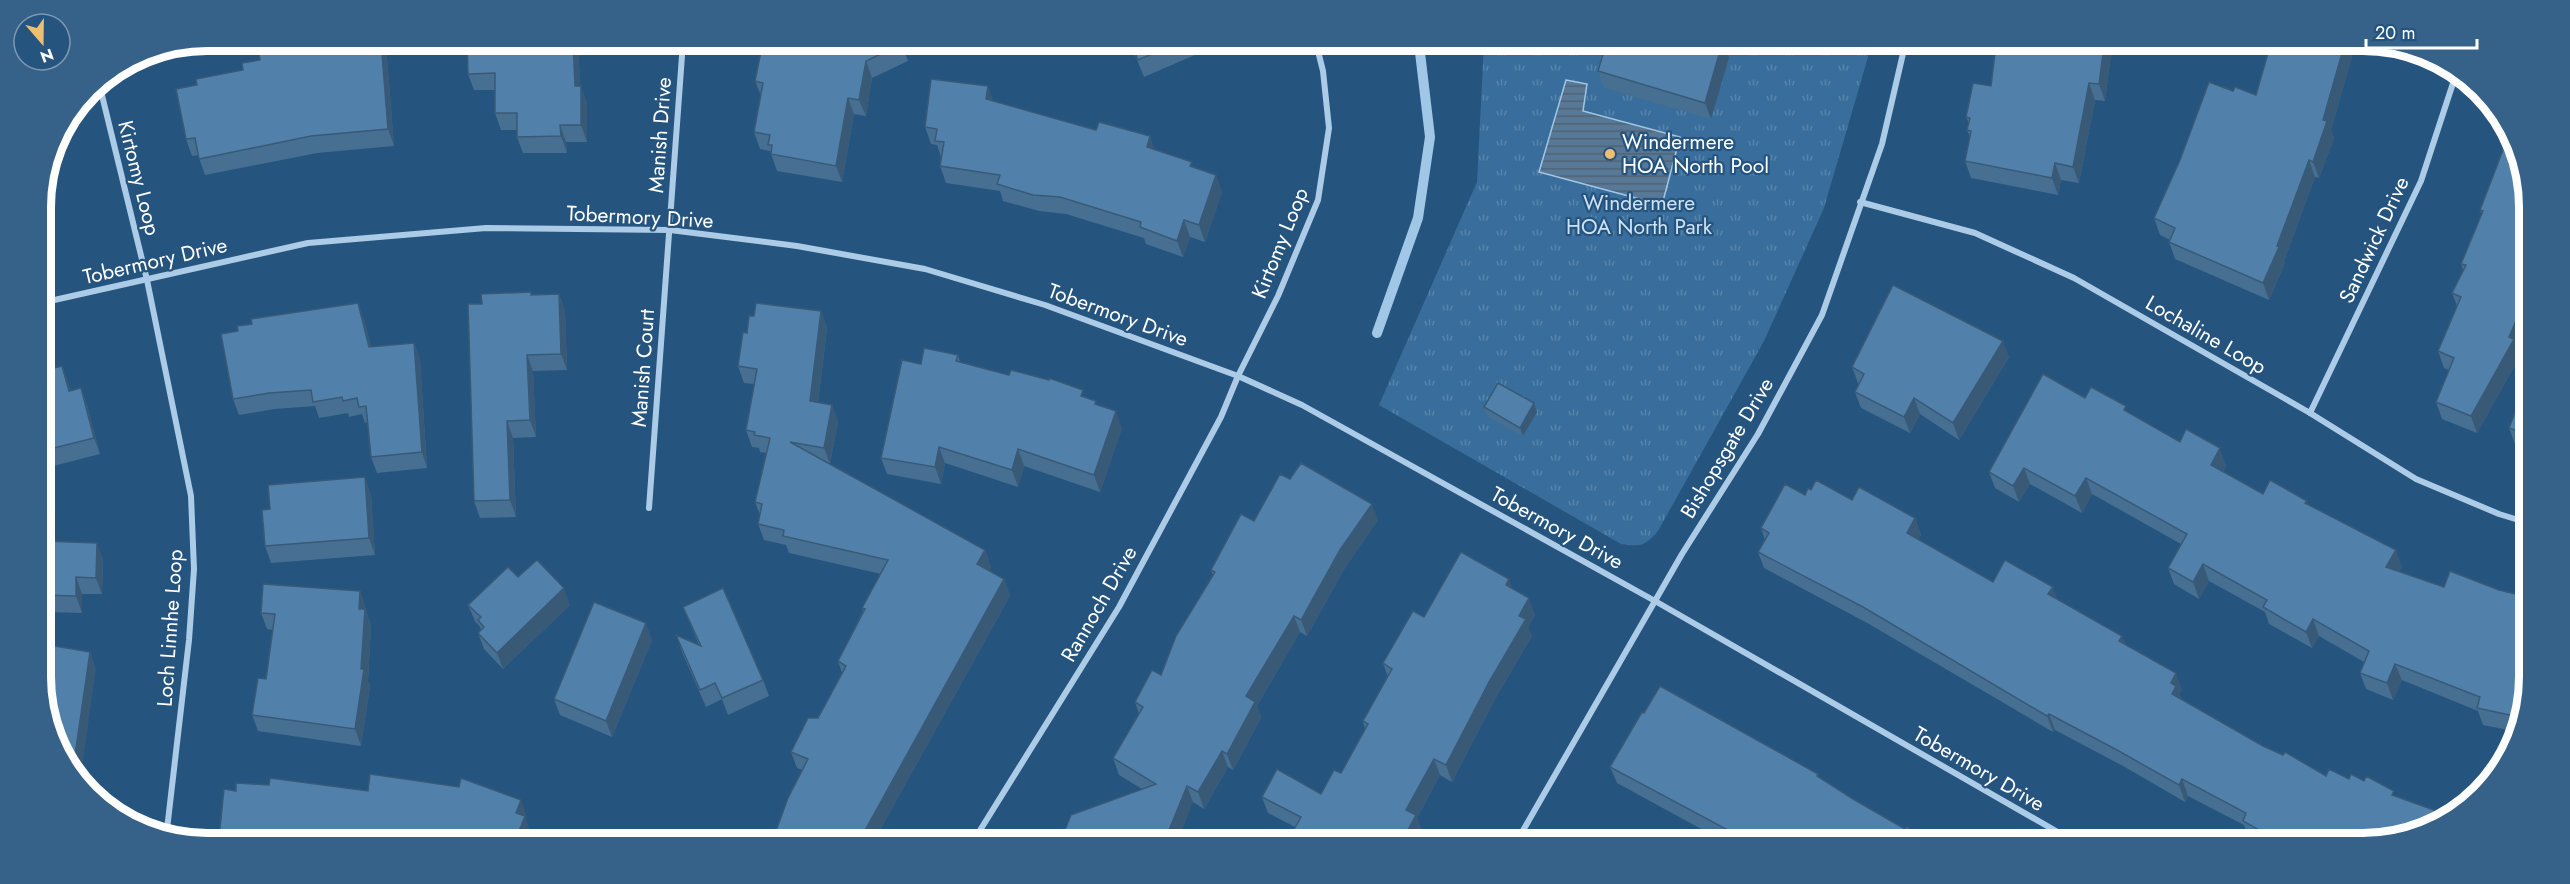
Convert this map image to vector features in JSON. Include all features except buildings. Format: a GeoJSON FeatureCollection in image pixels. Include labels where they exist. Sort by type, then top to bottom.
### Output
{"type":"FeatureCollection","features":[{"type":"Feature","properties":{"kind":"street","name":"Manish Drive"},"geometry":{"type":"LineString","coordinates":[[670,230],[682,51]]}},
{"type":"Feature","properties":{"kind":"street","name":"Kirtomy Loop"},"geometry":{"type":"LineString","coordinates":[[1238,376],[1278,296],[1318,200],[1329,128],[1323,71],[1318,51]]}},
{"type":"Feature","properties":{"kind":"street","name":"Bishopsgate Drive"},"geometry":{"type":"LineString","coordinates":[[1522,833],[1655,601],[1758,434],[1822,315],[1882,144],[1904,51]]}},
{"type":"Feature","properties":{"kind":"street","name":"Sandwick Drive"},"geometry":{"type":"LineString","coordinates":[[2310,413],[2421,181],[2454,80]]}},
{"type":"Feature","properties":{"kind":"street","name":"Kirtomy Loop"},"geometry":{"type":"LineString","coordinates":[[101,93],[147,280]]}},
{"type":"Feature","properties":{"kind":"street","name":"Lochaline Loop"},"geometry":{"type":"LineString","coordinates":[[1860,202],[1975,232],[2074,278],[2310,413],[2416,479],[2519,520]]}},
{"type":"Feature","properties":{"kind":"street","name":"Tobermory Drive"},"geometry":{"type":"LineString","coordinates":[[51,301],[308,243],[486,228],[670,230],[797,246],[925,269],[1045,305],[1238,376],[1302,405],[1655,601],[2057,833]]}},
{"type":"Feature","properties":{"kind":"street","name":"Manish Court"},"geometry":{"type":"LineString","coordinates":[[649,508],[670,230]]}},
{"type":"Feature","properties":{"kind":"street","name":"Loch Linnhe Loop"},"geometry":{"type":"LineString","coordinates":[[147,280],[191,496],[194,569],[184,684],[167,828]]}},
{"type":"Feature","properties":{"kind":"street","name":"Rannoch Drive"},"geometry":{"type":"LineString","coordinates":[[978,833],[1119,607],[1221,417],[1238,376]]}},
{"type":"Feature","properties":{"kind":"green space","name":"Windermere HOA North Park"},"geometry":{"type":"Polygon","coordinates":[[[1484,51],[1868,51],[1824,208],[1764,341],[1658,531],[1650,540],[1642,544],[1621,544],[1379,405],[1477,182],[1484,51]]]}},
{"type":"Feature","properties":{"kind":"shaded area","name":"Windermere HOA North Pool"},"geometry":{"type":"Polygon","coordinates":[[[1566,80],[1587,84],[1583,111],[1680,137],[1662,205],[1539,172],[1566,80]]]}},
{"type":"Feature","properties":{"kind":"waterway"},"geometry":{"type":"LineString","coordinates":[[1377,333],[1418,218],[1430,137],[1420,51]]}},
{"type":"Feature","properties":{"kind":"place","name":"Windermere HOA North Pool"},"geometry":{"type":"Point","coordinates":[1610,154]}}]}
